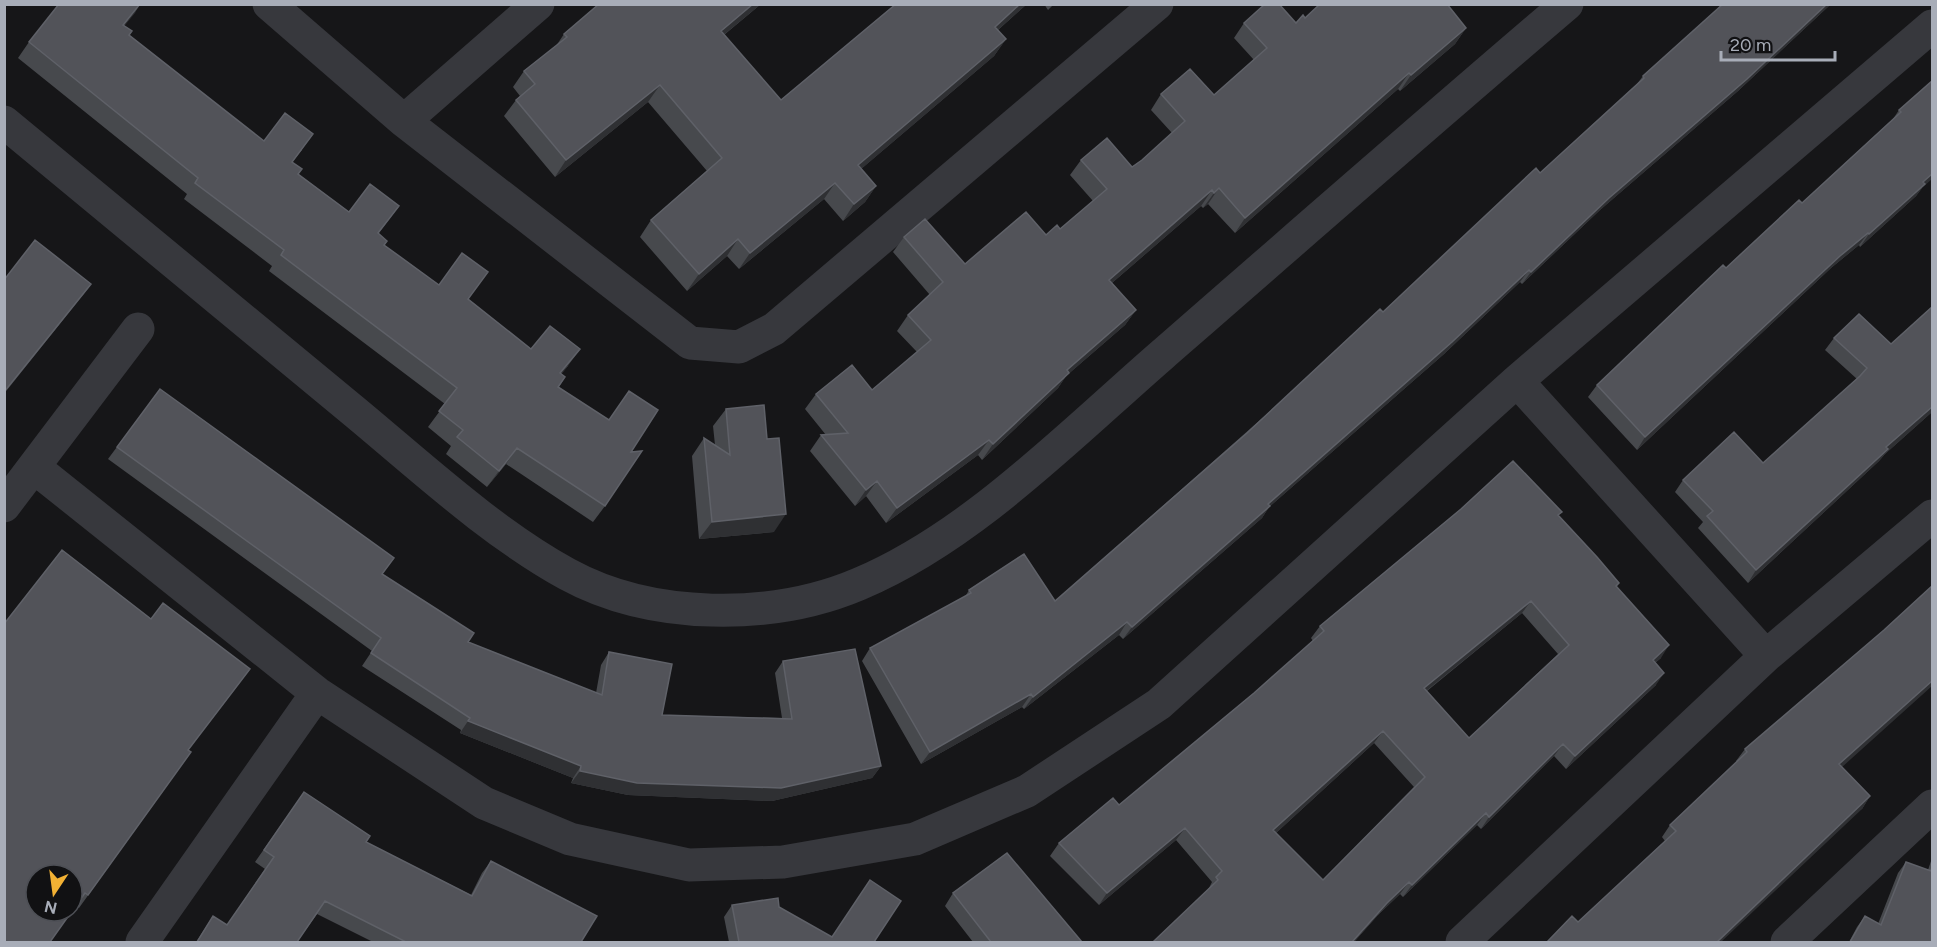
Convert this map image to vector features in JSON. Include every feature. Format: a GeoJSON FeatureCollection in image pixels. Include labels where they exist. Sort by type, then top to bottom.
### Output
{"type":"FeatureCollection","features":[{"type":"Feature","properties":{"kind":"street"},"geometry":{"type":"LineString","coordinates":[[270,4],[404,121],[690,343],[739,347],[774,329],[1157,4]]}},
{"type":"Feature","properties":{"kind":"street"},"geometry":{"type":"LineString","coordinates":[[404,121],[538,4]]}},
{"type":"Feature","properties":{"kind":"street"},"geometry":{"type":"LineString","coordinates":[[4,122],[480,516],[568,575],[636,600],[721,612],[791,606],[859,584],[929,548],[1017,482],[1428,122],[1567,4]]}},
{"type":"Feature","properties":{"kind":"street"},"geometry":{"type":"LineString","coordinates":[[35,468],[317,693],[484,803],[570,839],[690,865],[783,862],[915,839],[1027,791],[1159,704],[1517,381],[1932,26]]}},
{"type":"Feature","properties":{"kind":"street"},"geometry":{"type":"LineString","coordinates":[[4,506],[138,329]]}},
{"type":"Feature","properties":{"kind":"street"},"geometry":{"type":"LineString","coordinates":[[1517,381],[1766,656]]}},
{"type":"Feature","properties":{"kind":"street"},"geometry":{"type":"LineString","coordinates":[[1462,942],[1766,656],[1932,516]]}},
{"type":"Feature","properties":{"kind":"street"},"geometry":{"type":"LineString","coordinates":[[142,942],[317,693]]}},
{"type":"Feature","properties":{"kind":"street"},"geometry":{"type":"LineString","coordinates":[[1787,942],[1932,806]]}},
{"type":"Feature","properties":{"kind":"building"},"geometry":{"type":"Polygon","coordinates":[[[59,4],[140,4],[123,25],[132,31],[129,35],[264,141],[285,113],[313,134],[292,162],[302,169],[298,174],[349,212],[370,184],[399,206],[378,233],[387,241],[384,245],[439,285],[462,253],[488,272],[468,299],[531,349],[550,326],[580,349],[560,373],[565,377],[558,387],[609,420],[629,391],[658,410],[631,452],[642,451],[605,506],[517,448],[499,471],[457,437],[463,430],[439,411],[457,388],[281,255],[284,250],[195,183],[198,178],[29,42],[59,4]]]}},
{"type":"Feature","properties":{"kind":"building"},"geometry":{"type":"Polygon","coordinates":[[[599,4],[753,4],[721,31],[781,100],[896,4],[1020,4],[995,27],[1006,39],[858,165],[876,186],[854,204],[835,183],[750,253],[738,239],[699,274],[651,220],[722,158],[660,85],[566,160],[516,100],[535,84],[524,71],[567,37],[564,34],[599,4]]]}},
{"type":"Feature","properties":{"kind":"building"},"geometry":{"type":"Polygon","coordinates":[[[1265,4],[1279,4],[1296,23],[1303,15],[1305,18],[1320,4],[1447,4],[1466,28],[1411,75],[1409,73],[1245,218],[1219,188],[1214,193],[1212,190],[1109,280],[1136,310],[1067,370],[1069,373],[993,444],[989,440],[897,508],[877,481],[866,490],[821,435],[848,433],[816,394],[852,365],[872,390],[931,340],[908,315],[943,282],[904,237],[925,219],[965,264],[1026,212],[1046,235],[1057,225],[1060,229],[1107,189],[1081,160],[1107,138],[1132,167],[1185,121],[1161,94],[1190,69],[1214,95],[1267,48],[1244,23],[1265,4]]]}},
{"type":"Feature","properties":{"kind":"building"},"geometry":{"type":"Polygon","coordinates":[[[1723,4],[1827,4],[1747,79],[1609,198],[1531,272],[1529,270],[1452,342],[1268,504],[1270,506],[1132,627],[1127,622],[1033,697],[1031,694],[930,752],[870,648],[971,593],[969,590],[1024,554],[1055,601],[1247,433],[1380,309],[1383,312],[1536,168],[1540,173],[1723,4]]]}},
{"type":"Feature","properties":{"kind":"building"},"geometry":{"type":"Polygon","coordinates":[[[1932,81],[1932,174],[1923,182],[1925,184],[1869,234],[1840,256],[1645,437],[1597,385],[1723,265],[1726,268],[1799,200],[1802,203],[1932,81]]]}},
{"type":"Feature","properties":{"kind":"building"},"geometry":{"type":"Polygon","coordinates":[[[35,240],[91,284],[4,392],[4,280],[35,240]]]}},
{"type":"Feature","properties":{"kind":"building"},"geometry":{"type":"Polygon","coordinates":[[[1932,307],[1932,407],[1886,447],[1888,449],[1756,570],[1707,516],[1713,511],[1683,480],[1734,432],[1763,463],[1860,376],[1867,368],[1834,338],[1859,314],[1891,344],[1932,307]]]}},
{"type":"Feature","properties":{"kind":"building"},"geometry":{"type":"Polygon","coordinates":[[[160,389],[394,558],[382,574],[474,633],[468,642],[602,695],[609,652],[672,664],[662,715],[792,719],[783,661],[855,649],[881,766],[781,788],[637,783],[580,771],[581,766],[468,721],[470,718],[371,653],[381,638],[117,447],[160,389]]]}},
{"type":"Feature","properties":{"kind":"building"},"geometry":{"type":"Polygon","coordinates":[[[764,405],[767,439],[779,438],[786,514],[712,522],[704,438],[730,455],[726,409],[764,405]]]}},
{"type":"Feature","properties":{"kind":"building"},"geometry":{"type":"Polygon","coordinates":[[[1513,461],[1562,512],[1558,515],[1597,557],[1619,583],[1616,586],[1669,645],[1653,660],[1664,673],[1575,756],[1563,744],[1489,817],[1486,813],[1412,885],[1409,882],[1352,942],[1155,942],[1218,880],[1216,877],[1222,871],[1185,828],[1107,893],[1059,843],[1113,798],[1119,805],[1254,693],[1324,631],[1320,626],[1461,509],[1513,461]],[[1531,601],[1424,688],[1469,738],[1569,645],[1531,601]],[[1383,731],[1273,830],[1323,880],[1425,777],[1383,731]]]}},
{"type":"Feature","properties":{"kind":"building"},"geometry":{"type":"Polygon","coordinates":[[[62,550],[151,619],[163,603],[250,669],[188,750],[191,752],[88,895],[84,894],[84,863],[24,863],[24,923],[64,923],[50,942],[4,942],[4,624],[62,550]]]}},
{"type":"Feature","properties":{"kind":"building"},"geometry":{"type":"Polygon","coordinates":[[[1932,586],[1932,681],[1839,764],[1870,796],[1717,942],[1547,942],[1572,916],[1578,922],[1676,831],[1670,825],[1747,752],[1745,749],[1932,586]]]}},
{"type":"Feature","properties":{"kind":"building"},"geometry":{"type":"Polygon","coordinates":[[[304,792],[370,836],[366,842],[472,896],[491,861],[597,916],[581,942],[406,942],[325,901],[297,942],[197,942],[213,916],[227,925],[274,857],[264,850],[304,792]]]}},
{"type":"Feature","properties":{"kind":"building"},"geometry":{"type":"Polygon","coordinates":[[[1007,853],[1082,942],[991,942],[953,893],[1007,853]]]}},
{"type":"Feature","properties":{"kind":"building"},"geometry":{"type":"Polygon","coordinates":[[[1906,862],[1931,871],[1932,867],[1932,942],[1850,942],[1865,916],[1881,925],[1906,862]]]}},
{"type":"Feature","properties":{"kind":"building"},"geometry":{"type":"Polygon","coordinates":[[[870,880],[901,901],[874,942],[739,942],[732,905],[778,898],[779,907],[832,937],[870,880]]]}}]}
